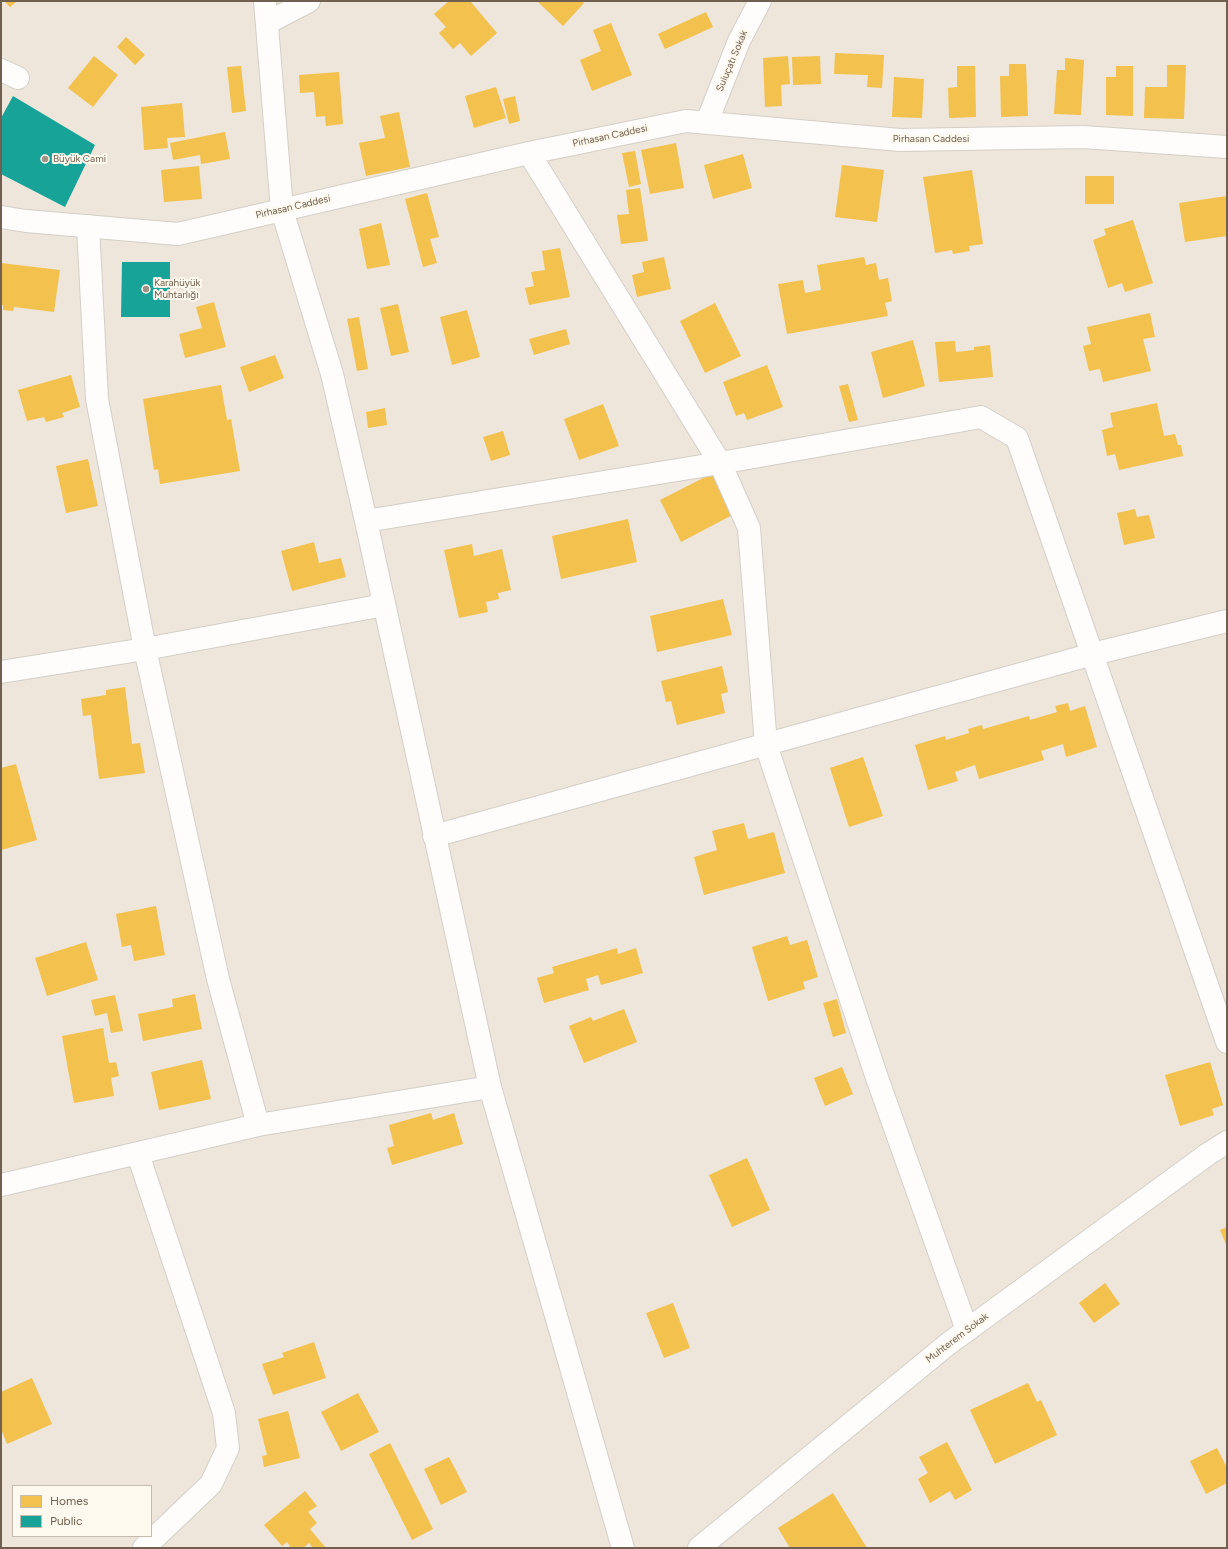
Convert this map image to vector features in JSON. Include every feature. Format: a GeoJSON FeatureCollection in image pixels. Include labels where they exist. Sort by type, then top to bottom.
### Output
{"type":"FeatureCollection","features":[{"type":"Feature","properties":{"kind":"street"},"geometry":{"type":"LineString","coordinates":[[265,1],[282,210],[332,374],[366,521],[490,1087],[623,1548]]}},
{"type":"Feature","properties":{"kind":"street"},"geometry":{"type":"LineString","coordinates":[[267,23],[309,1]]}},
{"type":"Feature","properties":{"kind":"street","name":"Suluçatı Sokak"},"geometry":{"type":"LineString","coordinates":[[707,122],[739,41],[760,1]]}},
{"type":"Feature","properties":{"kind":"street","name":"Pirhasan Caddesi"},"geometry":{"type":"LineString","coordinates":[[1,216],[26,221],[178,234],[529,153],[686,121],[900,140],[1083,137],[1227,147]]}},
{"type":"Feature","properties":{"kind":"street"},"geometry":{"type":"LineString","coordinates":[[529,153],[720,463],[749,528],[766,745],[876,1075],[968,1330]]}},
{"type":"Feature","properties":{"kind":"street"},"geometry":{"type":"LineString","coordinates":[[88,226],[97,399],[145,649],[218,979],[258,1125]]}},
{"type":"Feature","properties":{"kind":"street"},"geometry":{"type":"LineString","coordinates":[[366,521],[720,463],[981,417],[1017,438],[1227,1042]]}},
{"type":"Feature","properties":{"kind":"street"},"geometry":{"type":"LineString","coordinates":[[1,672],[145,649],[384,605]]}},
{"type":"Feature","properties":{"kind":"street"},"geometry":{"type":"LineString","coordinates":[[434,836],[1093,654],[1227,621]]}},
{"type":"Feature","properties":{"kind":"street"},"geometry":{"type":"LineString","coordinates":[[1,1185],[258,1125],[490,1087]]}},
{"type":"Feature","properties":{"kind":"street","name":"Muhterem Sokak"},"geometry":{"type":"LineString","coordinates":[[699,1548],[948,1344],[1208,1154],[1227,1142]]}},
{"type":"Feature","properties":{"kind":"street"},"geometry":{"type":"LineString","coordinates":[[138,1154],[224,1413],[228,1448],[211,1484],[144,1548]]}},
{"type":"Feature","properties":{"kind":"shaded area"},"geometry":{"type":"Polygon","coordinates":[[[1,1],[1227,1],[1227,1548],[1,1548],[1,1]]]}},
{"type":"Feature","properties":{"kind":"building: Homes"},"geometry":{"type":"Polygon","coordinates":[[[4,1],[17,1],[10,7],[4,1]]]}},
{"type":"Feature","properties":{"kind":"building: Homes"},"geometry":{"type":"Polygon","coordinates":[[[449,1],[470,1],[497,33],[471,56],[460,43],[453,49],[439,33],[446,27],[434,14],[449,1]]]}},
{"type":"Feature","properties":{"kind":"building: Homes"},"geometry":{"type":"Polygon","coordinates":[[[537,1],[581,1],[584,3],[563,26],[537,1]]]}},
{"type":"Feature","properties":{"kind":"building: Homes"},"geometry":{"type":"Polygon","coordinates":[[[706,12],[713,27],[665,49],[658,34],[706,12]]]}},
{"type":"Feature","properties":{"kind":"building: Homes"},"geometry":{"type":"Polygon","coordinates":[[[611,23],[632,75],[592,91],[580,60],[601,51],[593,30],[611,23]]]}},
{"type":"Feature","properties":{"kind":"building: Homes"},"geometry":{"type":"Polygon","coordinates":[[[126,37],[145,55],[135,65],[117,47],[126,37]]]}},
{"type":"Feature","properties":{"kind":"building: Homes"},"geometry":{"type":"Polygon","coordinates":[[[835,53],[884,55],[882,88],[867,87],[868,75],[834,74],[835,53]]]}},
{"type":"Feature","properties":{"kind":"building: Homes"},"geometry":{"type":"Polygon","coordinates":[[[94,56],[118,75],[93,107],[68,88],[94,56]]]}},
{"type":"Feature","properties":{"kind":"building: Homes"},"geometry":{"type":"Polygon","coordinates":[[[788,56],[790,84],[781,85],[782,106],[765,107],[763,58],[788,56]]]}},
{"type":"Feature","properties":{"kind":"building: Homes"},"geometry":{"type":"Polygon","coordinates":[[[820,56],[821,84],[793,85],[792,57],[820,56]]]}},
{"type":"Feature","properties":{"kind":"building: Homes"},"geometry":{"type":"Polygon","coordinates":[[[1065,58],[1084,60],[1081,115],[1054,114],[1057,70],[1065,70],[1065,58]]]}},
{"type":"Feature","properties":{"kind":"building: Homes"},"geometry":{"type":"Polygon","coordinates":[[[1009,64],[1026,64],[1028,116],[1001,117],[1000,76],[1009,76],[1009,64]]]}},
{"type":"Feature","properties":{"kind":"building: Homes"},"geometry":{"type":"Polygon","coordinates":[[[1167,65],[1186,65],[1184,119],[1144,118],[1145,87],[1167,87],[1167,65]]]}},
{"type":"Feature","properties":{"kind":"building: Homes"},"geometry":{"type":"Polygon","coordinates":[[[241,66],[246,111],[232,113],[227,67],[241,66]]]}},
{"type":"Feature","properties":{"kind":"building: Homes"},"geometry":{"type":"Polygon","coordinates":[[[957,66],[975,66],[976,117],[949,118],[948,88],[957,87],[957,66]]]}},
{"type":"Feature","properties":{"kind":"building: Homes"},"geometry":{"type":"Polygon","coordinates":[[[1116,66],[1133,66],[1133,116],[1106,115],[1106,77],[1116,77],[1116,66]]]}},
{"type":"Feature","properties":{"kind":"building: Homes"},"geometry":{"type":"Polygon","coordinates":[[[339,72],[343,124],[326,126],[325,116],[316,117],[314,92],[300,93],[299,75],[339,72]]]}},
{"type":"Feature","properties":{"kind":"building: Homes"},"geometry":{"type":"Polygon","coordinates":[[[894,77],[924,79],[922,118],[892,117],[894,77]]]}},
{"type":"Feature","properties":{"kind":"building: Homes"},"geometry":{"type":"Polygon","coordinates":[[[496,87],[506,118],[474,128],[465,96],[496,87]]]}},
{"type":"Feature","properties":{"kind":"building: Homes"},"geometry":{"type":"Polygon","coordinates":[[[515,96],[520,121],[509,124],[503,99],[515,96]]]}},
{"type":"Feature","properties":{"kind":"building: Homes"},"geometry":{"type":"Polygon","coordinates":[[[182,103],[185,137],[167,138],[168,148],[144,150],[141,107],[182,103]]]}},
{"type":"Feature","properties":{"kind":"building: Homes"},"geometry":{"type":"Polygon","coordinates":[[[399,112],[410,167],[366,176],[359,143],[385,138],[380,116],[399,112]]]}},
{"type":"Feature","properties":{"kind":"building: Homes"},"geometry":{"type":"Polygon","coordinates":[[[225,132],[230,159],[201,164],[200,155],[173,160],[170,143],[225,132]]]}},
{"type":"Feature","properties":{"kind":"building: Homes"},"geometry":{"type":"Polygon","coordinates":[[[676,143],[684,188],[650,194],[641,150],[676,143]]]}},
{"type":"Feature","properties":{"kind":"building: Homes"},"geometry":{"type":"Polygon","coordinates":[[[635,151],[641,184],[629,187],[622,153],[635,151]]]}},
{"type":"Feature","properties":{"kind":"building: Homes"},"geometry":{"type":"Polygon","coordinates":[[[743,154],[752,188],[713,199],[704,165],[743,154]]]}},
{"type":"Feature","properties":{"kind":"building: Homes"},"geometry":{"type":"Polygon","coordinates":[[[842,165],[884,170],[877,222],[835,217],[842,165]]]}},
{"type":"Feature","properties":{"kind":"building: Homes"},"geometry":{"type":"Polygon","coordinates":[[[199,166],[202,199],[164,202],[161,170],[199,166]]]}},
{"type":"Feature","properties":{"kind":"building: Homes"},"geometry":{"type":"Polygon","coordinates":[[[972,170],[983,244],[969,246],[970,251],[953,254],[952,250],[935,253],[923,177],[972,170]]]}},
{"type":"Feature","properties":{"kind":"building: Homes"},"geometry":{"type":"Polygon","coordinates":[[[1085,176],[1114,176],[1114,204],[1085,204],[1085,176]]]}},
{"type":"Feature","properties":{"kind":"building: Homes"},"geometry":{"type":"Polygon","coordinates":[[[640,188],[648,241],[621,244],[617,215],[629,214],[626,190],[640,188]]]}},
{"type":"Feature","properties":{"kind":"building: Homes"},"geometry":{"type":"Polygon","coordinates":[[[427,193],[439,237],[430,239],[437,263],[423,267],[405,199],[427,193]]]}},
{"type":"Feature","properties":{"kind":"building: Homes"},"geometry":{"type":"Polygon","coordinates":[[[1227,196],[1227,236],[1185,242],[1179,203],[1227,196]]]}},
{"type":"Feature","properties":{"kind":"building: Homes"},"geometry":{"type":"Polygon","coordinates":[[[1133,220],[1153,283],[1125,292],[1122,283],[1108,288],[1093,240],[1106,235],[1104,229],[1133,220]]]}},
{"type":"Feature","properties":{"kind":"building: Homes"},"geometry":{"type":"Polygon","coordinates":[[[381,223],[390,265],[367,269],[359,229],[381,223]]]}},
{"type":"Feature","properties":{"kind":"building: Homes"},"geometry":{"type":"Polygon","coordinates":[[[560,248],[570,297],[529,305],[525,288],[534,286],[531,272],[545,270],[542,251],[560,248]]]}},
{"type":"Feature","properties":{"kind":"building: Homes"},"geometry":{"type":"Polygon","coordinates":[[[664,257],[671,289],[637,297],[632,275],[644,272],[642,262],[664,257]]]}},
{"type":"Feature","properties":{"kind":"building: Homes"},"geometry":{"type":"Polygon","coordinates":[[[864,257],[866,265],[876,263],[879,280],[888,278],[892,301],[885,303],[888,316],[787,334],[778,284],[803,280],[805,293],[821,290],[817,265],[864,257]]]}},
{"type":"Feature","properties":{"kind":"building: Homes"},"geometry":{"type":"Polygon","coordinates":[[[1,263],[60,270],[54,312],[14,307],[13,311],[3,310],[3,305],[1,305],[1,263]]]}},
{"type":"Feature","properties":{"kind":"building: Homes"},"geometry":{"type":"Polygon","coordinates":[[[214,302],[226,347],[185,358],[179,334],[202,328],[196,307],[214,302]]]}},
{"type":"Feature","properties":{"kind":"building: Homes"},"geometry":{"type":"Polygon","coordinates":[[[715,303],[741,356],[705,373],[680,321],[715,303]]]}},
{"type":"Feature","properties":{"kind":"building: Homes"},"geometry":{"type":"Polygon","coordinates":[[[398,304],[409,352],[391,356],[380,308],[398,304]]]}},
{"type":"Feature","properties":{"kind":"building: Homes"},"geometry":{"type":"Polygon","coordinates":[[[467,310],[480,357],[452,365],[440,317],[467,310]]]}},
{"type":"Feature","properties":{"kind":"building: Homes"},"geometry":{"type":"Polygon","coordinates":[[[1150,313],[1155,337],[1143,339],[1151,371],[1103,382],[1100,369],[1089,371],[1083,346],[1091,344],[1087,327],[1150,313]]]}},
{"type":"Feature","properties":{"kind":"building: Homes"},"geometry":{"type":"Polygon","coordinates":[[[359,317],[368,369],[357,371],[347,319],[359,317]]]}},
{"type":"Feature","properties":{"kind":"building: Homes"},"geometry":{"type":"Polygon","coordinates":[[[566,329],[570,344],[534,355],[529,339],[566,329]]]}},
{"type":"Feature","properties":{"kind":"building: Homes"},"geometry":{"type":"Polygon","coordinates":[[[913,340],[925,386],[883,398],[871,352],[913,340]]]}},
{"type":"Feature","properties":{"kind":"building: Homes"},"geometry":{"type":"Polygon","coordinates":[[[955,341],[956,352],[974,350],[974,347],[990,345],[993,377],[939,382],[935,342],[955,341]]]}},
{"type":"Feature","properties":{"kind":"building: Homes"},"geometry":{"type":"Polygon","coordinates":[[[275,355],[284,378],[249,392],[240,367],[275,355]]]}},
{"type":"Feature","properties":{"kind":"building: Homes"},"geometry":{"type":"Polygon","coordinates":[[[767,365],[783,407],[747,420],[744,413],[736,416],[723,382],[767,365]]]}},
{"type":"Feature","properties":{"kind":"building: Homes"},"geometry":{"type":"Polygon","coordinates":[[[71,375],[80,407],[62,413],[64,417],[46,422],[44,417],[27,421],[18,390],[71,375]]]}},
{"type":"Feature","properties":{"kind":"building: Homes"},"geometry":{"type":"Polygon","coordinates":[[[848,384],[858,420],[849,422],[839,386],[848,384]]]}},
{"type":"Feature","properties":{"kind":"building: Homes"},"geometry":{"type":"Polygon","coordinates":[[[221,385],[227,420],[231,419],[240,471],[160,484],[158,469],[154,470],[143,399],[221,385]]]}},
{"type":"Feature","properties":{"kind":"building: Homes"},"geometry":{"type":"Polygon","coordinates":[[[1157,403],[1164,436],[1175,434],[1178,445],[1181,445],[1183,456],[1119,470],[1115,454],[1107,456],[1102,430],[1113,427],[1110,413],[1157,403]]]}},
{"type":"Feature","properties":{"kind":"building: Homes"},"geometry":{"type":"Polygon","coordinates":[[[603,404],[619,446],[579,460],[564,419],[603,404]]]}},
{"type":"Feature","properties":{"kind":"building: Homes"},"geometry":{"type":"Polygon","coordinates":[[[385,408],[387,425],[368,428],[366,412],[385,408]]]}},
{"type":"Feature","properties":{"kind":"building: Homes"},"geometry":{"type":"Polygon","coordinates":[[[503,431],[510,455],[491,461],[483,437],[503,431]]]}},
{"type":"Feature","properties":{"kind":"building: Homes"},"geometry":{"type":"Polygon","coordinates":[[[88,459],[98,506],[66,513],[56,466],[88,459]]]}},
{"type":"Feature","properties":{"kind":"building: Homes"},"geometry":{"type":"Polygon","coordinates":[[[717,471],[738,512],[681,542],[660,500],[717,471]]]}},
{"type":"Feature","properties":{"kind":"building: Homes"},"geometry":{"type":"Polygon","coordinates":[[[1135,509],[1137,517],[1149,515],[1155,538],[1124,545],[1117,513],[1135,509]]]}},
{"type":"Feature","properties":{"kind":"building: Homes"},"geometry":{"type":"Polygon","coordinates":[[[628,519],[637,562],[561,579],[552,536],[628,519]]]}},
{"type":"Feature","properties":{"kind":"building: Homes"},"geometry":{"type":"Polygon","coordinates":[[[314,542],[319,563],[341,558],[346,577],[292,591],[281,551],[314,542]]]}},
{"type":"Feature","properties":{"kind":"building: Homes"},"geometry":{"type":"Polygon","coordinates":[[[472,544],[474,556],[502,549],[511,590],[498,593],[499,599],[486,602],[488,612],[459,618],[444,550],[472,544]]]}},
{"type":"Feature","properties":{"kind":"building: Homes"},"geometry":{"type":"Polygon","coordinates":[[[723,599],[732,635],[657,652],[650,616],[723,599]]]}},
{"type":"Feature","properties":{"kind":"building: Homes"},"geometry":{"type":"Polygon","coordinates":[[[722,666],[728,692],[721,694],[725,713],[677,725],[671,701],[666,702],[661,681],[722,666]]]}},
{"type":"Feature","properties":{"kind":"building: Homes"},"geometry":{"type":"Polygon","coordinates":[[[125,687],[132,744],[140,743],[145,773],[99,779],[91,715],[83,716],[81,699],[106,695],[106,690],[125,687]]]}},
{"type":"Feature","properties":{"kind":"building: Homes"},"geometry":{"type":"Polygon","coordinates":[[[1068,703],[1070,711],[1085,706],[1097,747],[1066,757],[1063,744],[1041,751],[1044,760],[979,779],[975,765],[955,772],[958,781],[928,790],[915,745],[945,736],[946,740],[969,733],[968,729],[982,725],[983,729],[1029,716],[1030,720],[1057,712],[1055,706],[1068,703]]]}},
{"type":"Feature","properties":{"kind":"building: Homes"},"geometry":{"type":"Polygon","coordinates":[[[863,757],[883,816],[849,827],[830,768],[863,757]]]}},
{"type":"Feature","properties":{"kind":"building: Homes"},"geometry":{"type":"Polygon","coordinates":[[[16,764],[37,840],[1,850],[1,768],[16,764]]]}},
{"type":"Feature","properties":{"kind":"building: Homes"},"geometry":{"type":"Polygon","coordinates":[[[744,823],[748,839],[774,832],[785,873],[704,895],[694,857],[717,850],[712,831],[744,823]]]}},
{"type":"Feature","properties":{"kind":"building: Homes"},"geometry":{"type":"Polygon","coordinates":[[[156,906],[165,955],[134,961],[131,945],[122,947],[116,914],[156,906]]]}},
{"type":"Feature","properties":{"kind":"building: Homes"},"geometry":{"type":"Polygon","coordinates":[[[787,936],[790,945],[807,940],[818,977],[803,982],[805,989],[768,1001],[752,947],[787,936]]]}},
{"type":"Feature","properties":{"kind":"building: Homes"},"geometry":{"type":"Polygon","coordinates":[[[86,942],[98,980],[47,996],[35,958],[86,942]]]}},
{"type":"Feature","properties":{"kind":"building: Homes"},"geometry":{"type":"Polygon","coordinates":[[[617,948],[618,954],[636,948],[643,973],[601,985],[598,975],[586,979],[589,990],[544,1003],[537,978],[554,973],[552,967],[617,948]]]}},
{"type":"Feature","properties":{"kind":"building: Homes"},"geometry":{"type":"Polygon","coordinates":[[[195,994],[202,1029],[143,1041],[138,1014],[173,1007],[172,999],[195,994]]]}},
{"type":"Feature","properties":{"kind":"building: Homes"},"geometry":{"type":"Polygon","coordinates":[[[115,995],[123,1031],[111,1033],[107,1013],[95,1016],[91,1000],[115,995]]]}},
{"type":"Feature","properties":{"kind":"building: Homes"},"geometry":{"type":"Polygon","coordinates":[[[837,999],[846,1033],[833,1037],[823,1003],[837,999]]]}},
{"type":"Feature","properties":{"kind":"building: Homes"},"geometry":{"type":"Polygon","coordinates":[[[624,1009],[637,1042],[584,1063],[569,1026],[591,1017],[593,1021],[624,1009]]]}},
{"type":"Feature","properties":{"kind":"building: Homes"},"geometry":{"type":"Polygon","coordinates":[[[103,1028],[109,1063],[116,1062],[119,1076],[111,1078],[114,1096],[74,1103],[62,1036],[103,1028]]]}},
{"type":"Feature","properties":{"kind":"building: Homes"},"geometry":{"type":"Polygon","coordinates":[[[202,1060],[211,1099],[159,1110],[151,1072],[202,1060]]]}},
{"type":"Feature","properties":{"kind":"building: Homes"},"geometry":{"type":"Polygon","coordinates":[[[1210,1062],[1223,1105],[1212,1109],[1214,1115],[1180,1126],[1165,1075],[1210,1062]]]}},
{"type":"Feature","properties":{"kind":"building: Homes"},"geometry":{"type":"Polygon","coordinates":[[[842,1067],[853,1094],[825,1106],[814,1078],[842,1067]]]}},
{"type":"Feature","properties":{"kind":"building: Homes"},"geometry":{"type":"Polygon","coordinates":[[[431,1113],[433,1120],[454,1113],[463,1144],[392,1165],[387,1148],[394,1146],[389,1125],[431,1113]]]}},
{"type":"Feature","properties":{"kind":"building: Homes"},"geometry":{"type":"Polygon","coordinates":[[[747,1158],[770,1210],[732,1227],[709,1175],[747,1158]]]}},
{"type":"Feature","properties":{"kind":"building: Homes"},"geometry":{"type":"Polygon","coordinates":[[[1227,1227],[1227,1247],[1220,1230],[1227,1227]]]}},
{"type":"Feature","properties":{"kind":"building: Homes"},"geometry":{"type":"Polygon","coordinates":[[[1105,1283],[1120,1304],[1094,1323],[1079,1303],[1105,1283]]]}},
{"type":"Feature","properties":{"kind":"building: Homes"},"geometry":{"type":"Polygon","coordinates":[[[673,1303],[690,1348],[664,1358],[646,1313],[673,1303]]]}},
{"type":"Feature","properties":{"kind":"building: Homes"},"geometry":{"type":"Polygon","coordinates":[[[314,1342],[326,1378],[273,1395],[262,1364],[284,1357],[282,1353],[314,1342]]]}},
{"type":"Feature","properties":{"kind":"building: Homes"},"geometry":{"type":"Polygon","coordinates":[[[32,1378],[52,1424],[7,1444],[1,1429],[1,1392],[32,1378]]]}},
{"type":"Feature","properties":{"kind":"building: Homes"},"geometry":{"type":"Polygon","coordinates":[[[1028,1383],[1037,1402],[1041,1400],[1057,1435],[995,1464],[970,1410],[1028,1383]]]}},
{"type":"Feature","properties":{"kind":"building: Homes"},"geometry":{"type":"Polygon","coordinates":[[[358,1393],[379,1432],[341,1451],[321,1412],[358,1393]]]}},
{"type":"Feature","properties":{"kind":"building: Homes"},"geometry":{"type":"Polygon","coordinates":[[[288,1411],[300,1458],[264,1467],[262,1456],[267,1455],[258,1419],[288,1411]]]}},
{"type":"Feature","properties":{"kind":"building: Homes"},"geometry":{"type":"Polygon","coordinates":[[[947,1442],[972,1490],[955,1500],[950,1491],[930,1503],[918,1479],[928,1473],[919,1457],[947,1442]]]}},
{"type":"Feature","properties":{"kind":"building: Homes"},"geometry":{"type":"Polygon","coordinates":[[[390,1443],[433,1529],[412,1540],[369,1454],[390,1443]]]}},
{"type":"Feature","properties":{"kind":"building: Homes"},"geometry":{"type":"Polygon","coordinates":[[[1217,1448],[1227,1468],[1227,1483],[1206,1494],[1190,1461],[1217,1448]]]}},
{"type":"Feature","properties":{"kind":"building: Homes"},"geometry":{"type":"Polygon","coordinates":[[[449,1457],[467,1492],[441,1505],[424,1469],[449,1457]]]}},
{"type":"Feature","properties":{"kind":"building: Homes"},"geometry":{"type":"Polygon","coordinates":[[[305,1491],[317,1506],[308,1512],[317,1523],[310,1529],[326,1548],[313,1548],[309,1543],[303,1548],[291,1548],[287,1542],[282,1546],[264,1525],[305,1491]]]}},
{"type":"Feature","properties":{"kind":"building: Homes"},"geometry":{"type":"Polygon","coordinates":[[[833,1493],[867,1548],[790,1548],[778,1528],[833,1493]]]}},
{"type":"Feature","properties":{"kind":"building: Public","name":"Büyük Cami"},"geometry":{"type":"Polygon","coordinates":[[[13,96],[95,145],[65,207],[1,174],[1,118],[13,96]]]}},
{"type":"Feature","properties":{"kind":"building: Public","name":"Karahüyük Muhtarlığı"},"geometry":{"type":"Polygon","coordinates":[[[122,262],[170,262],[170,317],[121,317],[122,262]]]}},
{"type":"Feature","properties":{"kind":"place","name":"Büyük Cami"},"geometry":{"type":"Point","coordinates":[45,159]}},
{"type":"Feature","properties":{"kind":"place","name":"Karahüyük Muhtarlığı"},"geometry":{"type":"Point","coordinates":[146,289]}}]}
